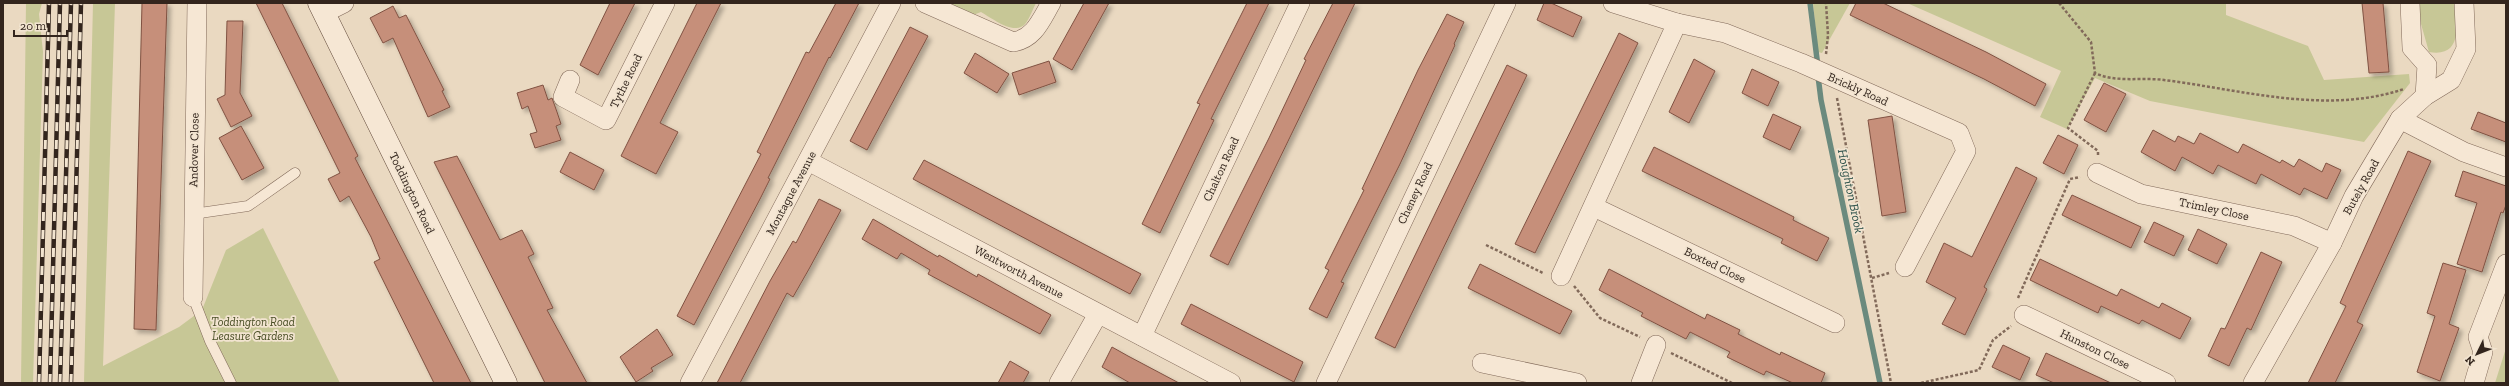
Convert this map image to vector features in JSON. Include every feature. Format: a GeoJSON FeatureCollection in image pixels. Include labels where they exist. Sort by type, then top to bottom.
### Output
{"type":"FeatureCollection","features":[{"type":"Feature","properties":{"kind":"main road","name":"Toddington Road"},"geometry":{"type":"LineString","coordinates":[[321,8],[506,383]]}},
{"type":"Feature","properties":{"kind":"street","name":"Andover Close"},"geometry":{"type":"LineString","coordinates":[[193,297],[197,3]]}},
{"type":"Feature","properties":{"kind":"street"},"geometry":{"type":"LineString","coordinates":[[321,8],[344,3]]}},
{"type":"Feature","properties":{"kind":"street","name":"Tythe Road"},"geometry":{"type":"LineString","coordinates":[[570,80],[563,97],[606,120],[664,3]]}},
{"type":"Feature","properties":{"kind":"street","name":"Montague Avenue"},"geometry":{"type":"LineString","coordinates":[[690,383],[891,3]]}},
{"type":"Feature","properties":{"kind":"street"},"geometry":{"type":"LineString","coordinates":[[925,3],[1012,42],[1025,40],[1032,35],[1051,3]]}},
{"type":"Feature","properties":{"kind":"street","name":"Chalton Road"},"geometry":{"type":"LineString","coordinates":[[1142,336],[1300,3]]}},
{"type":"Feature","properties":{"kind":"street","name":"Cheney Road"},"geometry":{"type":"LineString","coordinates":[[1326,383],[1506,3]]}},
{"type":"Feature","properties":{"kind":"street","name":"Brickly Road"},"geometry":{"type":"LineString","coordinates":[[1613,3],[1677,23],[1725,33],[1801,63],[1959,133],[1966,151],[1905,267]]}},
{"type":"Feature","properties":{"kind":"street"},"geometry":{"type":"LineString","coordinates":[[2410,3],[2412,48],[2427,65],[2425,96]]}},
{"type":"Feature","properties":{"kind":"street","name":"Butely Road"},"geometry":{"type":"LineString","coordinates":[[2253,383],[2332,243],[2354,196],[2400,119],[2425,96],[2451,80],[2466,49],[2464,3]]}},
{"type":"Feature","properties":{"kind":"street"},"geometry":{"type":"LineString","coordinates":[[1561,276],[1594,207],[1677,23]]}},
{"type":"Feature","properties":{"kind":"street"},"geometry":{"type":"LineString","coordinates":[[2427,65],[2459,64]]}},
{"type":"Feature","properties":{"kind":"street"},"geometry":{"type":"LineString","coordinates":[[2400,119],[2464,152],[2506,167]]}},
{"type":"Feature","properties":{"kind":"street","name":"Wentworth Avenue"},"geometry":{"type":"LineString","coordinates":[[808,161],[1231,383]]}},
{"type":"Feature","properties":{"kind":"street","name":"Trimley Close"},"geometry":{"type":"LineString","coordinates":[[2097,173],[2141,194],[2294,226],[2332,243]]}},
{"type":"Feature","properties":{"kind":"street","name":"Boxted Close"},"geometry":{"type":"LineString","coordinates":[[1594,207],[1835,322]]}},
{"type":"Feature","properties":{"kind":"street"},"geometry":{"type":"LineString","coordinates":[[2474,383],[2483,352],[2478,337],[2506,264]]}},
{"type":"Feature","properties":{"kind":"street"},"geometry":{"type":"LineString","coordinates":[[1059,383],[1098,314]]}},
{"type":"Feature","properties":{"kind":"street","name":"Hunston Close"},"geometry":{"type":"LineString","coordinates":[[2024,315],[2166,383]]}},
{"type":"Feature","properties":{"kind":"street"},"geometry":{"type":"LineString","coordinates":[[1640,383],[1656,345]]}},
{"type":"Feature","properties":{"kind":"street"},"geometry":{"type":"LineString","coordinates":[[1482,363],[1577,383]]}},
{"type":"Feature","properties":{"kind":"lane"},"geometry":{"type":"LineString","coordinates":[[193,214],[248,206],[295,173]]}},
{"type":"Feature","properties":{"kind":"lane"},"geometry":{"type":"LineString","coordinates":[[193,297],[195,308],[231,383]]}},
{"type":"Feature","properties":{"kind":"path"},"geometry":{"type":"LineString","coordinates":[[1826,3],[1828,35],[1824,65],[1825,74],[1837,97],[1890,383]]}},
{"type":"Feature","properties":{"kind":"path"},"geometry":{"type":"LineString","coordinates":[[1921,383],[1979,370],[1993,340],[2024,315],[2018,296],[2070,179],[2097,173],[2098,151],[2068,128],[2095,73],[2091,42],[2058,3]]}},
{"type":"Feature","properties":{"kind":"path"},"geometry":{"type":"LineString","coordinates":[[2095,73],[2108,79],[2148,78],[2211,86],[2274,98],[2335,101],[2389,94],[2411,86],[2425,96]]}},
{"type":"Feature","properties":{"kind":"path"},"geometry":{"type":"LineString","coordinates":[[1486,245],[1543,273],[1561,276],[1573,285],[1600,318],[1732,383]]}},
{"type":"Feature","properties":{"kind":"green space"},"geometry":{"type":"Polygon","coordinates":[[[26,3],[42,3],[39,14],[43,52],[33,383],[21,383],[26,3]]]}},
{"type":"Feature","properties":{"kind":"green space","name":"Toddington Road Leasure Gardens"},"geometry":{"type":"Polygon","coordinates":[[[93,3],[115,3],[103,366],[179,327],[202,310],[226,250],[263,228],[340,383],[84,383],[93,3]]]}},
{"type":"Feature","properties":{"kind":"green space"},"geometry":{"type":"Polygon","coordinates":[[[949,3],[1036,3],[1026,23],[1021,27],[1016,28],[997,22],[981,12],[973,15],[949,3]]]}},
{"type":"Feature","properties":{"kind":"green space"},"geometry":{"type":"Polygon","coordinates":[[[1813,3],[1850,3],[1822,53],[1818,52],[1813,3]]]}},
{"type":"Feature","properties":{"kind":"green space"},"geometry":{"type":"Polygon","coordinates":[[[1907,3],[2223,3],[2226,4],[2226,15],[2308,46],[2324,80],[2409,74],[2410,83],[2364,142],[2150,101],[2095,78],[2067,129],[2040,117],[2061,71],[1907,3]]]}},
{"type":"Feature","properties":{"kind":"green space"},"geometry":{"type":"Polygon","coordinates":[[[2415,3],[2456,3],[2456,38],[2453,45],[2448,50],[2429,52],[2415,3]]]}},
{"type":"Feature","properties":{"kind":"green space"},"geometry":{"type":"Polygon","coordinates":[[[2506,348],[2506,383],[2495,383],[2506,348]]]}},
{"type":"Feature","properties":{"kind":"building"},"geometry":{"type":"Polygon","coordinates":[[[142,3],[167,3],[156,330],[134,329],[142,3]]]}},
{"type":"Feature","properties":{"kind":"building"},"geometry":{"type":"Polygon","coordinates":[[[256,3],[282,3],[358,156],[355,158],[471,383],[434,383],[374,262],[380,259],[371,237],[349,196],[340,202],[328,179],[340,173],[256,3]]]}},
{"type":"Feature","properties":{"kind":"building"},"geometry":{"type":"Polygon","coordinates":[[[610,3],[635,3],[598,75],[580,65],[610,3]]]}},
{"type":"Feature","properties":{"kind":"building"},"geometry":{"type":"Polygon","coordinates":[[[697,3],[721,3],[660,123],[678,132],[656,174],[621,156],[697,3]]]}},
{"type":"Feature","properties":{"kind":"building"},"geometry":{"type":"Polygon","coordinates":[[[836,3],[859,3],[830,58],[829,57],[768,178],[770,179],[760,199],[694,325],[677,316],[761,154],[757,152],[806,52],[809,53],[836,3]]]}},
{"type":"Feature","properties":{"kind":"building"},"geometry":{"type":"Polygon","coordinates":[[[1084,3],[1109,3],[1072,70],[1053,59],[1084,3]]]}},
{"type":"Feature","properties":{"kind":"building"},"geometry":{"type":"Polygon","coordinates":[[[1247,3],[1269,3],[1211,119],[1214,120],[1160,233],[1142,224],[1200,104],[1197,103],[1247,3]]]}},
{"type":"Feature","properties":{"kind":"building"},"geometry":{"type":"Polygon","coordinates":[[[1333,3],[1355,3],[1228,265],[1210,256],[1269,138],[1306,60],[1304,59],[1333,3]]]}},
{"type":"Feature","properties":{"kind":"building"},"geometry":{"type":"Polygon","coordinates":[[[1544,3],[1551,3],[1582,17],[1573,37],[1537,20],[1544,3]]]}},
{"type":"Feature","properties":{"kind":"building"},"geometry":{"type":"Polygon","coordinates":[[[1856,3],[1883,3],[1986,52],[2046,84],[2035,106],[1984,79],[1850,15],[1856,3]]]}},
{"type":"Feature","properties":{"kind":"building"},"geometry":{"type":"Polygon","coordinates":[[[2362,3],[2383,3],[2389,72],[2369,73],[2362,3]]]}},
{"type":"Feature","properties":{"kind":"building"},"geometry":{"type":"Polygon","coordinates":[[[393,6],[399,18],[406,15],[444,90],[442,91],[450,107],[428,117],[393,38],[383,43],[370,18],[393,6]]]}},
{"type":"Feature","properties":{"kind":"building"},"geometry":{"type":"Polygon","coordinates":[[[1447,14],[1464,22],[1454,44],[1455,45],[1400,164],[1341,282],[1344,283],[1327,318],[1309,309],[1329,270],[1325,268],[1364,190],[1362,189],[1418,70],[1447,14]]]}},
{"type":"Feature","properties":{"kind":"building"},"geometry":{"type":"Polygon","coordinates":[[[227,21],[243,21],[240,93],[252,116],[231,127],[217,99],[225,95],[227,21]]]}},
{"type":"Feature","properties":{"kind":"building"},"geometry":{"type":"Polygon","coordinates":[[[910,27],[928,36],[867,150],[850,141],[910,27]]]}},
{"type":"Feature","properties":{"kind":"building"},"geometry":{"type":"Polygon","coordinates":[[[1619,33],[1638,43],[1535,253],[1515,244],[1619,33]]]}},
{"type":"Feature","properties":{"kind":"building"},"geometry":{"type":"Polygon","coordinates":[[[975,53],[1009,74],[997,93],[964,73],[975,53]]]}},
{"type":"Feature","properties":{"kind":"building"},"geometry":{"type":"Polygon","coordinates":[[[1694,59],[1715,71],[1689,123],[1669,112],[1694,59]]]}},
{"type":"Feature","properties":{"kind":"building"},"geometry":{"type":"Polygon","coordinates":[[[1049,61],[1056,82],[1019,95],[1012,73],[1049,61]]]}},
{"type":"Feature","properties":{"kind":"building"},"geometry":{"type":"Polygon","coordinates":[[[1507,65],[1527,75],[1395,348],[1375,338],[1507,65]]]}},
{"type":"Feature","properties":{"kind":"building"},"geometry":{"type":"Polygon","coordinates":[[[1752,69],[1779,82],[1768,106],[1742,93],[1752,69]]]}},
{"type":"Feature","properties":{"kind":"building"},"geometry":{"type":"Polygon","coordinates":[[[2104,83],[2126,94],[2106,132],[2084,120],[2104,83]]]}},
{"type":"Feature","properties":{"kind":"building"},"geometry":{"type":"Polygon","coordinates":[[[543,85],[548,100],[552,98],[561,124],[556,126],[561,140],[535,148],[530,134],[537,132],[528,106],[522,109],[517,93],[543,85]]]}},
{"type":"Feature","properties":{"kind":"building"},"geometry":{"type":"Polygon","coordinates":[[[2478,112],[2506,123],[2506,142],[2471,129],[2478,112]]]}},
{"type":"Feature","properties":{"kind":"building"},"geometry":{"type":"Polygon","coordinates":[[[1773,114],[1801,127],[1790,150],[1763,137],[1773,114]]]}},
{"type":"Feature","properties":{"kind":"building"},"geometry":{"type":"Polygon","coordinates":[[[1892,116],[1906,212],[1882,216],[1868,120],[1892,116]]]}},
{"type":"Feature","properties":{"kind":"building"},"geometry":{"type":"Polygon","coordinates":[[[241,126],[264,168],[242,180],[219,138],[241,126]]]}},
{"type":"Feature","properties":{"kind":"building"},"geometry":{"type":"Polygon","coordinates":[[[2153,130],[2175,142],[2178,136],[2194,144],[2200,133],[2238,153],[2243,144],[2280,163],[2282,160],[2294,167],[2299,159],[2322,172],[2326,163],[2341,170],[2327,199],[2304,188],[2300,195],[2261,174],[2256,184],[2218,165],[2213,174],[2182,157],[2175,171],[2141,152],[2153,130]]]}},
{"type":"Feature","properties":{"kind":"building"},"geometry":{"type":"Polygon","coordinates":[[[2058,135],[2078,145],[2064,174],[2043,163],[2058,135]]]}},
{"type":"Feature","properties":{"kind":"building"},"geometry":{"type":"Polygon","coordinates":[[[1654,147],[1794,217],[1793,220],[1829,238],[1817,261],[1781,243],[1783,239],[1642,171],[1654,147]]]}},
{"type":"Feature","properties":{"kind":"building"},"geometry":{"type":"Polygon","coordinates":[[[2408,151],[2431,161],[2357,322],[2363,325],[2335,383],[2308,383],[2346,306],[2340,303],[2408,151]]]}},
{"type":"Feature","properties":{"kind":"building"},"geometry":{"type":"Polygon","coordinates":[[[570,152],[604,170],[594,190],[560,172],[570,152]]]}},
{"type":"Feature","properties":{"kind":"building"},"geometry":{"type":"Polygon","coordinates":[[[457,156],[500,240],[522,230],[534,254],[528,257],[553,308],[547,310],[587,383],[545,383],[434,162],[457,156]]]}},
{"type":"Feature","properties":{"kind":"building"},"geometry":{"type":"Polygon","coordinates":[[[924,160],[1141,274],[1130,294],[913,179],[924,160]]]}},
{"type":"Feature","properties":{"kind":"building"},"geometry":{"type":"Polygon","coordinates":[[[2016,167],[2037,178],[1984,287],[1987,289],[1965,335],[1942,324],[1956,298],[1926,282],[1944,243],[1972,257],[2016,167]]]}},
{"type":"Feature","properties":{"kind":"building"},"geometry":{"type":"Polygon","coordinates":[[[2463,171],[2506,186],[2506,205],[2503,213],[2501,212],[2482,272],[2457,264],[2477,203],[2455,196],[2463,171]]]}},
{"type":"Feature","properties":{"kind":"building"},"geometry":{"type":"Polygon","coordinates":[[[2072,195],[2141,227],[2131,248],[2062,215],[2072,195]]]}},
{"type":"Feature","properties":{"kind":"building"},"geometry":{"type":"Polygon","coordinates":[[[819,199],[841,210],[809,269],[793,297],[787,293],[740,383],[717,383],[770,281],[793,241],[796,243],[819,199]]]}},
{"type":"Feature","properties":{"kind":"building"},"geometry":{"type":"Polygon","coordinates":[[[873,219],[938,257],[939,255],[977,277],[978,274],[1051,315],[1040,334],[928,274],[930,270],[901,253],[897,259],[862,239],[873,219]]]}},
{"type":"Feature","properties":{"kind":"building"},"geometry":{"type":"Polygon","coordinates":[[[2154,222],[2184,236],[2174,256],[2144,242],[2154,222]]]}},
{"type":"Feature","properties":{"kind":"building"},"geometry":{"type":"Polygon","coordinates":[[[2198,229],[2227,244],[2217,264],[2188,250],[2198,229]]]}},
{"type":"Feature","properties":{"kind":"building"},"geometry":{"type":"Polygon","coordinates":[[[2261,252],[2282,262],[2251,330],[2247,328],[2229,366],[2208,356],[2221,328],[2225,329],[2261,252]]]}},
{"type":"Feature","properties":{"kind":"building"},"geometry":{"type":"Polygon","coordinates":[[[2040,259],[2117,296],[2121,289],[2159,308],[2162,303],[2191,318],[2180,339],[2142,320],[2139,324],[2101,306],[2098,313],[2030,280],[2040,259]]]}},
{"type":"Feature","properties":{"kind":"building"},"geometry":{"type":"Polygon","coordinates":[[[2443,263],[2466,270],[2449,324],[2459,328],[2440,381],[2417,372],[2435,316],[2427,313],[2443,263]]]}},
{"type":"Feature","properties":{"kind":"building"},"geometry":{"type":"Polygon","coordinates":[[[1480,264],[1572,311],[1560,334],[1468,288],[1480,264]]]}},
{"type":"Feature","properties":{"kind":"building"},"geometry":{"type":"Polygon","coordinates":[[[1609,269],[1705,319],[1707,314],[1740,330],[1738,334],[1780,355],[1781,352],[1825,373],[1821,383],[1793,383],[1766,371],[1764,375],[1727,357],[1730,352],[1690,332],[1686,339],[1641,316],[1643,313],[1599,290],[1609,269]]]}},
{"type":"Feature","properties":{"kind":"building"},"geometry":{"type":"Polygon","coordinates":[[[1191,304],[1303,362],[1294,382],[1181,324],[1191,304]]]}},
{"type":"Feature","properties":{"kind":"building"},"geometry":{"type":"Polygon","coordinates":[[[657,329],[673,355],[651,368],[653,371],[636,382],[620,357],[657,329]]]}},
{"type":"Feature","properties":{"kind":"building"},"geometry":{"type":"Polygon","coordinates":[[[2003,345],[2030,358],[2020,380],[1992,367],[2003,345]]]}},
{"type":"Feature","properties":{"kind":"building"},"geometry":{"type":"Polygon","coordinates":[[[1112,347],[1179,383],[1130,383],[1102,367],[1112,347]]]}},
{"type":"Feature","properties":{"kind":"building"},"geometry":{"type":"Polygon","coordinates":[[[2046,353],[2111,383],[2054,383],[2036,375],[2046,353]]]}},
{"type":"Feature","properties":{"kind":"building"},"geometry":{"type":"Polygon","coordinates":[[[1010,361],[1029,372],[1023,383],[998,383],[1010,361]]]}},
{"type":"Feature","properties":{"kind":"waterway","name":"Houghton Brook"},"geometry":{"type":"LineString","coordinates":[[1810,3],[1818,67]]}},
{"type":"Feature","properties":{"kind":"waterway","name":"Houghton Brook"},"geometry":{"type":"LineString","coordinates":[[1818,76],[1821,100],[1880,383]]}},
{"type":"Feature","properties":{"kind":"railway"},"geometry":{"type":"LineString","coordinates":[[39,383],[49,3]]}},
{"type":"Feature","properties":{"kind":"railway"},"geometry":{"type":"LineString","coordinates":[[50,383],[60,3]]}},
{"type":"Feature","properties":{"kind":"railway"},"geometry":{"type":"LineString","coordinates":[[60,383],[71,3]]}},
{"type":"Feature","properties":{"kind":"railway"},"geometry":{"type":"LineString","coordinates":[[71,383],[81,3]]}}]}
